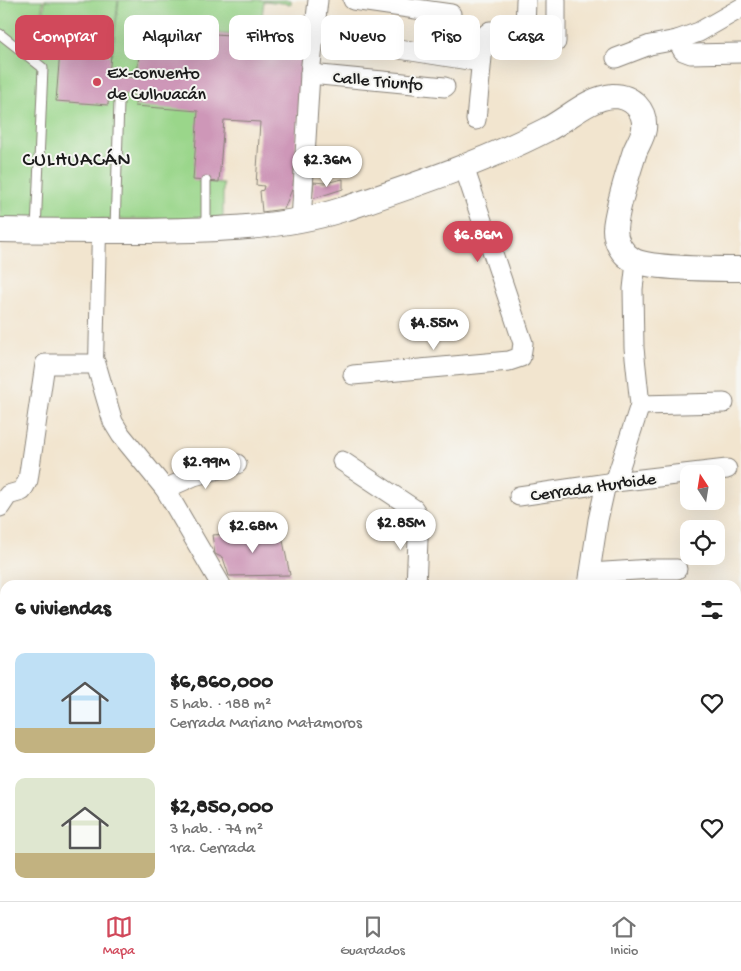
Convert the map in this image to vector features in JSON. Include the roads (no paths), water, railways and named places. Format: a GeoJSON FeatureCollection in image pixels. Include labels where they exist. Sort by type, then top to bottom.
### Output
{"type":"FeatureCollection","features":[{"type":"Feature","properties":{"kind":"street"},"geometry":{"type":"LineString","coordinates":[[301,220],[310,74],[318,0]]}},
{"type":"Feature","properties":{"kind":"street"},"geometry":{"type":"LineString","coordinates":[[353,0],[451,14]]}},
{"type":"Feature","properties":{"kind":"street"},"geometry":{"type":"LineString","coordinates":[[476,120],[484,36],[490,31],[516,34],[525,30],[526,0]]}},
{"type":"Feature","properties":{"kind":"street"},"geometry":{"type":"LineString","coordinates":[[557,15],[558,1]]}},
{"type":"Feature","properties":{"kind":"street"},"geometry":{"type":"LineString","coordinates":[[616,58],[650,45],[678,40],[699,32],[741,8]]}},
{"type":"Feature","properties":{"kind":"street"},"geometry":{"type":"LineString","coordinates":[[678,40],[683,51],[692,54],[741,53]]}},
{"type":"Feature","properties":{"kind":"street"},"geometry":{"type":"LineString","coordinates":[[404,50],[481,62]]}},
{"type":"Feature","properties":{"kind":"street","name":"Calle Triunfo"},"geometry":{"type":"LineString","coordinates":[[310,74],[445,87]]}},
{"type":"Feature","properties":{"kind":"street"},"geometry":{"type":"LineString","coordinates":[[0,230],[107,231],[206,229],[301,220],[341,210],[464,167],[547,130],[599,99],[615,96],[632,100],[642,111],[644,130],[635,150],[615,228],[620,249],[636,262],[671,267],[741,269]]}},
{"type":"Feature","properties":{"kind":"street"},"geometry":{"type":"LineString","coordinates":[[353,375],[509,361],[521,356],[523,343],[464,167]]}},
{"type":"Feature","properties":{"kind":"street"},"geometry":{"type":"LineString","coordinates":[[107,231],[96,364],[113,422],[121,435],[166,489],[218,580]]}},
{"type":"Feature","properties":{"kind":"street"},"geometry":{"type":"LineString","coordinates":[[636,262],[633,289],[634,348],[640,405],[598,520],[589,579],[652,569],[677,569]]}},
{"type":"Feature","properties":{"kind":"street"},"geometry":{"type":"LineString","coordinates":[[3,499],[22,491],[28,480],[45,364],[96,364]]}},
{"type":"Feature","properties":{"kind":"street"},"geometry":{"type":"LineString","coordinates":[[640,405],[724,403]]}},
{"type":"Feature","properties":{"kind":"street"},"geometry":{"type":"LineString","coordinates":[[342,460],[414,509],[419,517],[416,580]]}},
{"type":"Feature","properties":{"kind":"street"},"geometry":{"type":"LineString","coordinates":[[166,489],[194,476],[237,464]]}},
{"type":"Feature","properties":{"kind":"street","name":"Cerrada Iturbide"},"geometry":{"type":"LineString","coordinates":[[519,496],[727,469]]}},
{"type":"Feature","properties":{"kind":"lane"},"geometry":{"type":"LineString","coordinates":[[0,34],[43,68],[36,231]]}},
{"type":"Feature","properties":{"kind":"lane"},"geometry":{"type":"LineString","coordinates":[[107,231],[119,102]]}},
{"type":"Feature","properties":{"kind":"lane"},"geometry":{"type":"LineString","coordinates":[[206,181],[206,229]]}},
{"type":"Feature","properties":{"kind":"place","name":"Ex-convento de Culhuacán"},"geometry":{"type":"Point","coordinates":[97,82]}},
{"type":"Feature","properties":{"kind":"district","name":"CULHUACÁN"},"geometry":{"type":"Point","coordinates":[77,158]}}]}
